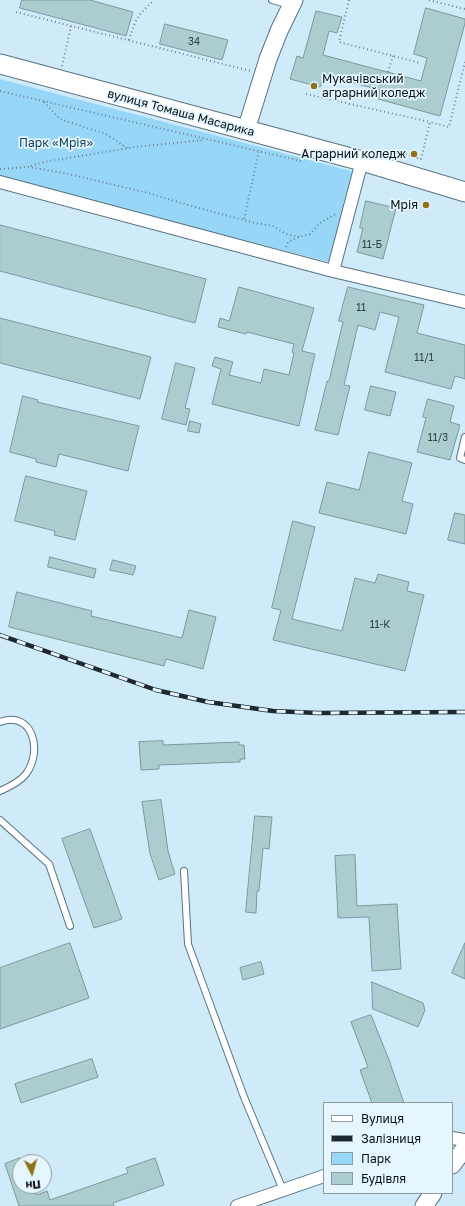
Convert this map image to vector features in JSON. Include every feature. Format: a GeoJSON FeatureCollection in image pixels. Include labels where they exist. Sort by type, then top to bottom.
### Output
{"type":"FeatureCollection","features":[{"type":"Feature","properties":{"kind":"main road","name":"вулиця Томаша Масарика"},"geometry":{"type":"LineString","coordinates":[[0,64],[362,161],[465,192]]}},
{"type":"Feature","properties":{"kind":"street"},"geometry":{"type":"LineString","coordinates":[[246,130],[263,74],[279,31],[293,3]]}},
{"type":"Feature","properties":{"kind":"street"},"geometry":{"type":"LineString","coordinates":[[333,271],[362,161]]}},
{"type":"Feature","properties":{"kind":"street"},"geometry":{"type":"LineString","coordinates":[[0,182],[333,271],[465,302]]}},
{"type":"Feature","properties":{"kind":"street"},"geometry":{"type":"LineString","coordinates":[[453,1138],[465,1140]]}},
{"type":"Feature","properties":{"kind":"street"},"geometry":{"type":"LineString","coordinates":[[453,1164],[465,1148]]}},
{"type":"Feature","properties":{"kind":"street"},"geometry":{"type":"LineString","coordinates":[[237,1206],[323,1176]]}},
{"type":"Feature","properties":{"kind":"street"},"geometry":{"type":"LineString","coordinates":[[424,1206],[432,1194]]}},
{"type":"Feature","properties":{"kind":"lane"},"geometry":{"type":"LineString","coordinates":[[272,0],[293,3]]}},
{"type":"Feature","properties":{"kind":"lane"},"geometry":{"type":"LineString","coordinates":[[465,437],[460,458],[465,460]]}},
{"type":"Feature","properties":{"kind":"lane"},"geometry":{"type":"LineString","coordinates":[[0,722],[8,719],[23,723],[31,733],[35,747],[33,764],[25,776],[0,791]]}},
{"type":"Feature","properties":{"kind":"lane"},"geometry":{"type":"LineString","coordinates":[[0,820],[49,864],[70,926]]}},
{"type":"Feature","properties":{"kind":"lane"},"geometry":{"type":"LineString","coordinates":[[184,871],[188,944],[244,1097],[283,1190]]}},
{"type":"Feature","properties":{"kind":"path"},"geometry":{"type":"LineString","coordinates":[[129,40],[135,20],[154,0]]}},
{"type":"Feature","properties":{"kind":"path"},"geometry":{"type":"LineString","coordinates":[[350,0],[339,42],[420,63]]}},
{"type":"Feature","properties":{"kind":"path"},"geometry":{"type":"LineString","coordinates":[[429,0],[465,9]]}},
{"type":"Feature","properties":{"kind":"path"},"geometry":{"type":"LineString","coordinates":[[16,12],[263,74]]}},
{"type":"Feature","properties":{"kind":"path"},"geometry":{"type":"LineString","coordinates":[[61,67],[71,26]]}},
{"type":"Feature","properties":{"kind":"path"},"geometry":{"type":"LineString","coordinates":[[388,72],[393,56]]}},
{"type":"Feature","properties":{"kind":"path"},"geometry":{"type":"LineString","coordinates":[[306,94],[449,127],[465,62]]}},
{"type":"Feature","properties":{"kind":"path"},"geometry":{"type":"LineString","coordinates":[[0,91],[305,162]]}},
{"type":"Feature","properties":{"kind":"path"},"geometry":{"type":"LineString","coordinates":[[44,101],[60,119],[106,134],[126,148]]}},
{"type":"Feature","properties":{"kind":"path"},"geometry":{"type":"LineString","coordinates":[[398,160],[399,152],[421,158],[430,122]]}},
{"type":"Feature","properties":{"kind":"path"},"geometry":{"type":"LineString","coordinates":[[0,169],[29,166],[126,148],[208,139]]}},
{"type":"Feature","properties":{"kind":"path"},"geometry":{"type":"LineString","coordinates":[[244,219],[259,151]]}},
{"type":"Feature","properties":{"kind":"path"},"geometry":{"type":"LineString","coordinates":[[29,166],[126,187],[273,226],[286,234],[299,237]]}},
{"type":"Feature","properties":{"kind":"path"},"geometry":{"type":"LineString","coordinates":[[281,257],[288,242],[310,234],[320,223],[341,210]]}},
{"type":"Feature","properties":{"kind":"green space","name":"Парк «Мрія»"},"geometry":{"type":"Polygon","coordinates":[[[0,79],[355,172],[330,262],[0,178],[0,79]]]}},
{"type":"Feature","properties":{"kind":"building"},"geometry":{"type":"Polygon","coordinates":[[[22,0],[90,0],[133,12],[126,36],[20,8],[22,0]]]}},
{"type":"Feature","properties":{"kind":"building"},"geometry":{"type":"Polygon","coordinates":[[[426,8],[465,19],[440,116],[378,99],[380,90],[324,75],[320,87],[290,79],[297,56],[303,58],[316,11],[342,17],[337,33],[329,31],[323,55],[421,81],[427,58],[414,54],[426,8]]]}},
{"type":"Feature","properties":{"kind":"building"},"geometry":{"type":"Polygon","coordinates":[[[165,24],[228,40],[222,60],[160,44],[165,24]]]}},
{"type":"Feature","properties":{"kind":"building"},"geometry":{"type":"Polygon","coordinates":[[[366,201],[396,208],[383,259],[357,252],[363,228],[360,228],[366,201]]]}},
{"type":"Feature","properties":{"kind":"building"},"geometry":{"type":"Polygon","coordinates":[[[0,225],[206,279],[195,323],[0,271],[0,225]]]}},
{"type":"Feature","properties":{"kind":"building"},"geometry":{"type":"Polygon","coordinates":[[[239,287],[314,308],[302,351],[315,354],[299,426],[212,404],[221,369],[212,366],[215,357],[233,362],[229,375],[261,383],[264,369],[289,375],[294,353],[292,352],[294,344],[247,332],[246,334],[218,327],[220,318],[229,321],[239,287]]]}},
{"type":"Feature","properties":{"kind":"building"},"geometry":{"type":"Polygon","coordinates":[[[348,287],[424,305],[417,333],[465,345],[465,379],[455,376],[451,389],[385,372],[399,317],[380,312],[375,330],[358,325],[344,385],[350,386],[338,435],[315,430],[327,381],[329,381],[343,322],[339,321],[348,287]]]}},
{"type":"Feature","properties":{"kind":"building"},"geometry":{"type":"Polygon","coordinates":[[[0,318],[151,357],[140,399],[0,363],[0,318]]]}},
{"type":"Feature","properties":{"kind":"building"},"geometry":{"type":"Polygon","coordinates":[[[176,363],[195,368],[185,408],[190,409],[186,425],[162,419],[176,363]]]}},
{"type":"Feature","properties":{"kind":"building"},"geometry":{"type":"Polygon","coordinates":[[[371,386],[396,392],[390,416],[365,410],[371,386]]]}},
{"type":"Feature","properties":{"kind":"building"},"geometry":{"type":"Polygon","coordinates":[[[23,396],[38,400],[37,402],[139,426],[128,471],[59,454],[56,467],[36,462],[36,459],[10,452],[23,396]]]}},
{"type":"Feature","properties":{"kind":"building"},"geometry":{"type":"Polygon","coordinates":[[[428,399],[454,406],[450,422],[460,425],[450,460],[417,452],[426,418],[423,417],[428,399]]]}},
{"type":"Feature","properties":{"kind":"building"},"geometry":{"type":"Polygon","coordinates":[[[190,421],[201,424],[199,433],[188,431],[190,421]]]}},
{"type":"Feature","properties":{"kind":"building"},"geometry":{"type":"Polygon","coordinates":[[[369,452],[412,463],[402,501],[413,504],[406,534],[319,513],[327,482],[359,490],[369,452]]]}},
{"type":"Feature","properties":{"kind":"building"},"geometry":{"type":"Polygon","coordinates":[[[26,476],[87,491],[75,540],[54,535],[55,531],[15,521],[26,476]]]}},
{"type":"Feature","properties":{"kind":"building"},"geometry":{"type":"Polygon","coordinates":[[[455,513],[465,515],[465,544],[448,540],[455,513]]]}},
{"type":"Feature","properties":{"kind":"building"},"geometry":{"type":"Polygon","coordinates":[[[293,521],[315,527],[292,619],[342,631],[355,578],[375,583],[378,574],[409,582],[407,591],[424,595],[405,671],[273,640],[281,610],[272,608],[293,521]]]}},
{"type":"Feature","properties":{"kind":"building"},"geometry":{"type":"Polygon","coordinates":[[[50,557],[96,569],[94,578],[48,567],[50,557]]]}},
{"type":"Feature","properties":{"kind":"building"},"geometry":{"type":"Polygon","coordinates":[[[113,560],[136,566],[133,575],[110,570],[113,560]]]}},
{"type":"Feature","properties":{"kind":"building"},"geometry":{"type":"Polygon","coordinates":[[[17,592],[92,611],[91,616],[182,638],[189,610],[216,617],[203,669],[166,659],[164,666],[9,627],[17,592]]]}},
{"type":"Feature","properties":{"kind":"building"},"geometry":{"type":"Polygon","coordinates":[[[163,741],[163,745],[239,742],[239,745],[244,745],[245,759],[240,759],[240,762],[159,765],[159,769],[141,770],[139,742],[163,741]]]}},
{"type":"Feature","properties":{"kind":"building"},"geometry":{"type":"Polygon","coordinates":[[[161,800],[168,851],[175,874],[159,880],[150,854],[142,802],[161,800]]]}},
{"type":"Feature","properties":{"kind":"building"},"geometry":{"type":"Polygon","coordinates":[[[255,816],[272,817],[269,849],[263,848],[259,891],[257,891],[256,913],[246,912],[255,816]]]}},
{"type":"Feature","properties":{"kind":"building"},"geometry":{"type":"Polygon","coordinates":[[[90,829],[122,919],[94,928],[62,839],[90,829]]]}},
{"type":"Feature","properties":{"kind":"building"},"geometry":{"type":"Polygon","coordinates":[[[355,855],[357,906],[397,904],[401,969],[372,971],[369,917],[338,918],[335,856],[355,855]]]}},
{"type":"Feature","properties":{"kind":"building"},"geometry":{"type":"Polygon","coordinates":[[[70,943],[89,998],[0,1029],[0,968],[70,943]]]}},
{"type":"Feature","properties":{"kind":"building"},"geometry":{"type":"Polygon","coordinates":[[[465,943],[465,979],[452,973],[465,943]]]}},
{"type":"Feature","properties":{"kind":"building"},"geometry":{"type":"Polygon","coordinates":[[[261,962],[264,974],[243,980],[240,968],[261,962]]]}},
{"type":"Feature","properties":{"kind":"building"},"geometry":{"type":"Polygon","coordinates":[[[372,982],[423,1003],[425,1010],[418,1027],[373,1009],[372,982]]]}},
{"type":"Feature","properties":{"kind":"building"},"geometry":{"type":"Polygon","coordinates":[[[371,1015],[404,1102],[372,1102],[360,1070],[368,1067],[351,1022],[371,1015]]]}},
{"type":"Feature","properties":{"kind":"building"},"geometry":{"type":"Polygon","coordinates":[[[92,1059],[98,1077],[21,1103],[15,1084],[92,1059]]]}},
{"type":"Feature","properties":{"kind":"building"},"geometry":{"type":"Polygon","coordinates":[[[155,1158],[164,1185],[113,1203],[114,1206],[19,1206],[15,1194],[48,1194],[50,1200],[128,1173],[126,1168],[155,1158]]]}},
{"type":"Feature","properties":{"kind":"building"},"geometry":{"type":"Polygon","coordinates":[[[12,1161],[12,1185],[5,1164],[12,1161]]]}},
{"type":"Feature","properties":{"kind":"railway"},"geometry":{"type":"LineString","coordinates":[[0,635],[156,690],[208,702],[273,711],[318,713],[465,712]]}},
{"type":"Feature","properties":{"kind":"place","name":"Мукачівський аграрний коледж"},"geometry":{"type":"Point","coordinates":[314,86]}},
{"type":"Feature","properties":{"kind":"place","name":"Аграрний коледж"},"geometry":{"type":"Point","coordinates":[414,154]}},
{"type":"Feature","properties":{"kind":"place","name":"Мрія"},"geometry":{"type":"Point","coordinates":[426,205]}}]}
